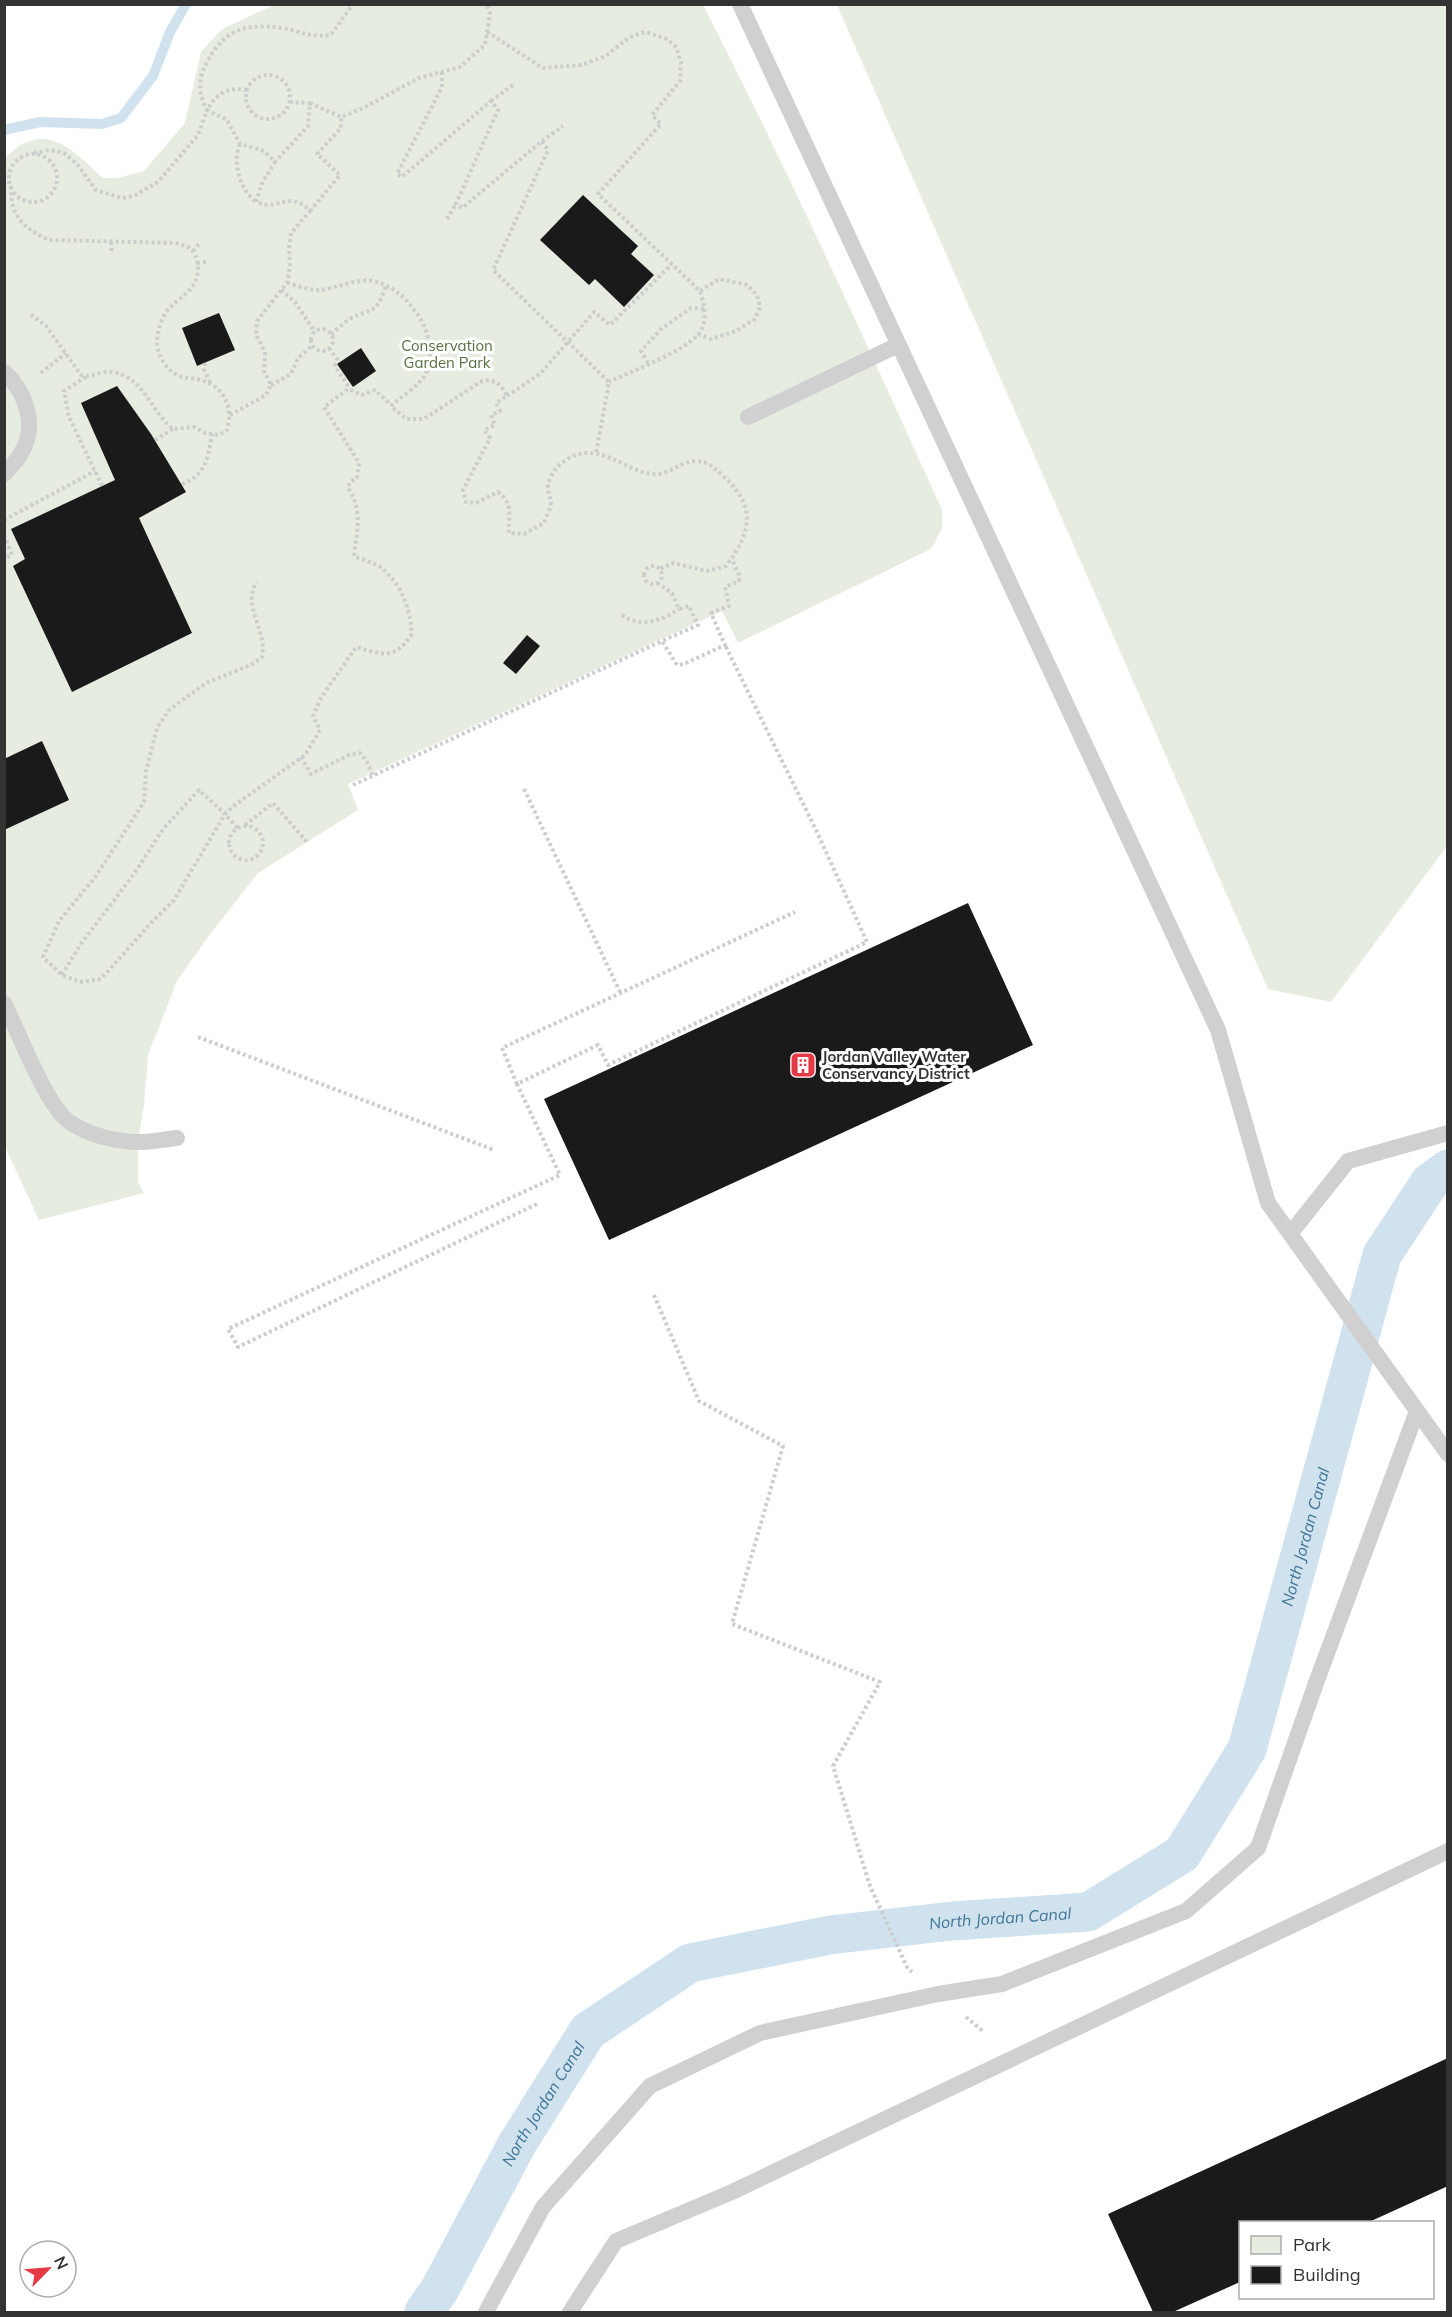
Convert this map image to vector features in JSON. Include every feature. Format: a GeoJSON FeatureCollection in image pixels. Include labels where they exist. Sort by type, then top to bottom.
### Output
{"type":"FeatureCollection","features":[{"type":"Feature","properties":{"kind":"lane"},"geometry":{"type":"LineString","coordinates":[[740,4],[1218,1030],[1268,1203],[1448,1454]]}},
{"type":"Feature","properties":{"kind":"lane"},"geometry":{"type":"LineString","coordinates":[[748,417],[898,345]]}},
{"type":"Feature","properties":{"kind":"lane"},"geometry":{"type":"LineString","coordinates":[[4,372],[20,389],[28,408],[29,430],[21,454],[4,474]]}},
{"type":"Feature","properties":{"kind":"lane"},"geometry":{"type":"LineString","coordinates":[[4,1003],[51,1101],[66,1119],[88,1132],[121,1140],[138,1142],[177,1138]]}},
{"type":"Feature","properties":{"kind":"lane"},"geometry":{"type":"LineString","coordinates":[[1290,1234],[1348,1161],[1448,1133]]}},
{"type":"Feature","properties":{"kind":"lane"},"geometry":{"type":"LineString","coordinates":[[486,2313],[543,2207],[650,2086],[760,2033],[1013,1980],[1186,1911],[1258,1848],[1316,1683],[1417,1412]]}},
{"type":"Feature","properties":{"kind":"lane"},"geometry":{"type":"LineString","coordinates":[[570,2313],[616,2241],[732,2192],[1448,1851]]}},
{"type":"Feature","properties":{"kind":"path"},"geometry":{"type":"LineString","coordinates":[[275,162],[264,150],[240,144],[227,120],[207,110],[200,97],[201,72],[217,44],[231,33],[249,26],[281,28],[314,37],[331,35],[353,4]]}},
{"type":"Feature","properties":{"kind":"path"},"geometry":{"type":"LineString","coordinates":[[290,102],[310,103],[341,117],[419,78],[460,67],[485,45],[490,14],[488,4]]}},
{"type":"Feature","properties":{"kind":"path"},"geometry":{"type":"LineString","coordinates":[[487,32],[543,68],[581,65],[606,57],[628,38],[645,32],[665,38],[676,47],[681,62],[680,81],[652,115],[661,124],[598,194],[699,291],[705,309],[701,331],[680,349],[609,382]]}},
{"type":"Feature","properties":{"kind":"path"},"geometry":{"type":"LineString","coordinates":[[442,72],[442,87],[397,174],[402,177],[513,85]]}},
{"type":"Feature","properties":{"kind":"path"},"geometry":{"type":"LineString","coordinates":[[268,75],[275,76],[287,85],[290,91],[290,102],[285,112],[279,117],[264,119],[251,112],[247,90],[255,79],[268,75]]}},
{"type":"Feature","properties":{"kind":"path"},"geometry":{"type":"LineString","coordinates":[[155,440],[173,429],[195,427],[205,433],[219,435],[226,430],[230,415],[230,409],[222,394],[211,385],[204,380],[173,373],[161,359],[157,343],[160,324],[167,312],[195,283],[197,263],[193,251],[175,243],[49,240],[30,232],[18,218],[10,202],[8,176],[14,162],[26,154],[50,150],[64,153],[76,163],[96,190],[121,198],[134,196],[158,182],[198,135],[214,98],[224,91],[237,88],[247,90]]}},
{"type":"Feature","properties":{"kind":"path"},"geometry":{"type":"LineString","coordinates":[[447,219],[498,110],[491,101]]}},
{"type":"Feature","properties":{"kind":"path"},"geometry":{"type":"LineString","coordinates":[[256,201],[262,183],[275,162],[308,126],[310,103]]}},
{"type":"Feature","properties":{"kind":"path"},"geometry":{"type":"LineString","coordinates":[[271,385],[264,371],[265,352],[256,335],[257,321],[287,283],[291,233],[340,175],[317,154],[341,128],[341,117]]}},
{"type":"Feature","properties":{"kind":"path"},"geometry":{"type":"LineString","coordinates":[[456,204],[462,208],[563,126]]}},
{"type":"Feature","properties":{"kind":"path"},"geometry":{"type":"LineString","coordinates":[[542,141],[548,150],[493,270],[609,382]]}},
{"type":"Feature","properties":{"kind":"path"},"geometry":{"type":"LineString","coordinates":[[240,144],[235,156],[238,171],[249,196],[266,206],[295,200],[302,202],[310,212]]}},
{"type":"Feature","properties":{"kind":"path"},"geometry":{"type":"LineString","coordinates":[[10,186],[18,197],[33,202],[49,195],[54,189],[56,172],[53,164],[48,159],[34,153]]}},
{"type":"Feature","properties":{"kind":"path"},"geometry":{"type":"LineString","coordinates":[[111,242],[112,254]]}},
{"type":"Feature","properties":{"kind":"path"},"geometry":{"type":"LineString","coordinates":[[193,251],[199,244]]}},
{"type":"Feature","properties":{"kind":"path"},"geometry":{"type":"LineString","coordinates":[[197,263],[206,262]]}},
{"type":"Feature","properties":{"kind":"path"},"geometry":{"type":"LineString","coordinates":[[672,264],[610,325],[594,312],[540,374],[496,403],[500,411],[491,415],[495,425],[484,430],[490,438],[463,490],[465,502],[476,503],[498,492],[503,496],[510,510],[509,534],[524,534],[544,524],[551,503],[548,488],[552,473],[564,461],[585,453],[608,455],[635,471],[655,475],[692,460],[707,462],[729,482],[745,504],[745,538],[726,566],[707,570],[673,563],[659,569],[651,567],[645,572],[645,579],[649,583],[657,583],[672,593],[679,609]]}},
{"type":"Feature","properties":{"kind":"path"},"geometry":{"type":"LineString","coordinates":[[698,334],[711,339],[736,331],[755,319],[760,307],[757,295],[747,285],[719,279],[699,291]]}},
{"type":"Feature","properties":{"kind":"path"},"geometry":{"type":"LineString","coordinates":[[287,283],[317,290],[372,281],[386,286],[408,301],[422,322],[428,338],[430,356],[425,377],[391,405]]}},
{"type":"Feature","properties":{"kind":"path"},"geometry":{"type":"LineString","coordinates":[[331,334],[348,320],[374,310],[386,286]]}},
{"type":"Feature","properties":{"kind":"path"},"geometry":{"type":"LineString","coordinates":[[281,290],[295,302],[315,332]]}},
{"type":"Feature","properties":{"kind":"path"},"geometry":{"type":"LineString","coordinates":[[648,363],[641,351],[660,330],[691,308],[705,309]]}},
{"type":"Feature","properties":{"kind":"path"},"geometry":{"type":"LineString","coordinates":[[29,313],[46,326],[81,375],[87,376]]}},
{"type":"Feature","properties":{"kind":"path"},"geometry":{"type":"LineString","coordinates":[[329,348],[317,350],[312,338],[315,332],[322,330],[331,334]]}},
{"type":"Feature","properties":{"kind":"path"},"geometry":{"type":"LineString","coordinates":[[329,348],[333,341],[331,334]]}},
{"type":"Feature","properties":{"kind":"path"},"geometry":{"type":"LineString","coordinates":[[230,415],[266,395],[271,385],[291,374],[298,358],[313,345]]}},
{"type":"Feature","properties":{"kind":"path"},"geometry":{"type":"LineString","coordinates":[[329,348],[337,359],[335,366],[350,390],[362,395],[375,390],[406,419],[424,419],[482,381],[490,380],[501,384],[507,396]]}},
{"type":"Feature","properties":{"kind":"path"},"geometry":{"type":"LineString","coordinates":[[20,389],[66,353]]}},
{"type":"Feature","properties":{"kind":"path"},"geometry":{"type":"LineString","coordinates":[[205,363],[204,369],[211,385]]}},
{"type":"Feature","properties":{"kind":"path"},"geometry":{"type":"LineString","coordinates":[[102,486],[69,417],[64,391],[87,376],[102,372],[113,372],[125,376],[140,386],[165,423],[173,429]]}},
{"type":"Feature","properties":{"kind":"path"},"geometry":{"type":"LineString","coordinates":[[596,454],[609,382]]}},
{"type":"Feature","properties":{"kind":"path"},"geometry":{"type":"LineString","coordinates":[[257,582],[252,589],[251,604],[264,646],[262,657],[251,665],[206,683],[169,710],[157,728],[146,771],[144,802],[96,876],[59,921],[43,957],[62,975],[80,982],[101,979],[174,900],[225,814],[305,755],[320,730],[313,716],[321,698],[356,646],[375,653],[391,654],[404,646],[412,634],[406,599],[394,582],[383,568],[354,556],[360,518],[357,504],[348,488],[350,482],[357,478],[359,463],[324,407],[348,389],[350,390]]}},
{"type":"Feature","properties":{"kind":"path"},"geometry":{"type":"LineString","coordinates":[[182,484],[197,478],[208,457],[212,434]]}},
{"type":"Feature","properties":{"kind":"path"},"geometry":{"type":"LineString","coordinates":[[4,520],[95,471]]}},
{"type":"Feature","properties":{"kind":"path"},"geometry":{"type":"LineString","coordinates":[[4,535],[13,551],[12,555],[4,559]]}},
{"type":"Feature","properties":{"kind":"path"},"geometry":{"type":"LineString","coordinates":[[517,1084],[598,1045],[608,1065],[867,942],[817,832],[711,613],[729,606],[725,587],[739,581],[739,575],[732,559]]}},
{"type":"Feature","properties":{"kind":"path"},"geometry":{"type":"LineString","coordinates":[[657,583],[662,577],[659,569]]}},
{"type":"Feature","properties":{"kind":"path"},"geometry":{"type":"LineString","coordinates":[[353,786],[698,625],[689,606],[679,609],[670,616],[640,624],[622,615]]}},
{"type":"Feature","properties":{"kind":"path"},"geometry":{"type":"LineString","coordinates":[[662,641],[677,665],[725,645]]}},
{"type":"Feature","properties":{"kind":"path"},"geometry":{"type":"LineString","coordinates":[[301,757],[311,774],[349,755],[360,753],[373,776]]}},
{"type":"Feature","properties":{"kind":"path"},"geometry":{"type":"LineString","coordinates":[[524,789],[620,992]]}},
{"type":"Feature","properties":{"kind":"path"},"geometry":{"type":"LineString","coordinates":[[62,975],[80,945],[134,874],[163,829],[199,790],[237,828]]}},
{"type":"Feature","properties":{"kind":"path"},"geometry":{"type":"LineString","coordinates":[[245,825],[256,829],[263,839],[262,851],[248,861],[237,858],[230,850],[229,839],[237,828],[245,825],[273,803],[307,842]]}},
{"type":"Feature","properties":{"kind":"path"},"geometry":{"type":"LineString","coordinates":[[537,1204],[238,1347],[228,1329],[560,1175],[502,1048],[795,912]]}},
{"type":"Feature","properties":{"kind":"path"},"geometry":{"type":"LineString","coordinates":[[198,1037],[494,1150]]}},
{"type":"Feature","properties":{"kind":"path"},"geometry":{"type":"LineString","coordinates":[[654,1294],[699,1401],[783,1446],[732,1624],[880,1682],[833,1766],[870,1886],[907,1967]]}},
{"type":"Feature","properties":{"kind":"green space","name":"Conservation Garden Park"},"geometry":{"type":"Polygon","coordinates":[[[274,5],[703,5],[796,192],[884,383],[942,510],[942,528],[931,549],[738,643],[722,611],[348,784],[358,810],[258,873],[207,938],[177,981],[148,1055],[138,1142],[138,1182],[144,1193],[39,1220],[5,1147],[5,158],[24,143],[38,139],[49,140],[59,143],[79,156],[103,178],[118,178],[144,171],[185,123],[201,52],[222,29],[274,5]]]}},
{"type":"Feature","properties":{"kind":"green space"},"geometry":{"type":"Polygon","coordinates":[[[837,5],[1447,5],[1447,846],[1331,1002],[1268,989],[837,5]]]}},
{"type":"Feature","properties":{"kind":"building"},"geometry":{"type":"Polygon","coordinates":[[[583,195],[638,246],[631,254],[654,275],[624,307],[595,279],[589,285],[540,240],[583,195]]]}},
{"type":"Feature","properties":{"kind":"building"},"geometry":{"type":"Polygon","coordinates":[[[219,313],[235,350],[197,366],[182,328],[219,313]]]}},
{"type":"Feature","properties":{"kind":"building"},"geometry":{"type":"Polygon","coordinates":[[[361,348],[376,371],[353,387],[337,364],[361,348]]]}},
{"type":"Feature","properties":{"kind":"building"},"geometry":{"type":"Polygon","coordinates":[[[117,386],[151,434],[186,492],[139,518],[192,633],[72,692],[13,566],[25,559],[11,529],[115,480],[81,403],[117,386]]]}},
{"type":"Feature","properties":{"kind":"building"},"geometry":{"type":"Polygon","coordinates":[[[527,635],[540,646],[516,674],[503,663],[527,635]]]}},
{"type":"Feature","properties":{"kind":"building"},"geometry":{"type":"Polygon","coordinates":[[[42,741],[69,800],[4,830],[4,759],[42,741]]]}},
{"type":"Feature","properties":{"kind":"building","name":"Jordan Valley Water Conservancy District"},"geometry":{"type":"Polygon","coordinates":[[[968,903],[1033,1045],[609,1240],[544,1099],[968,903]]]}},
{"type":"Feature","properties":{"kind":"building"},"geometry":{"type":"Polygon","coordinates":[[[1448,2058],[1448,2186],[1371,2221],[1239,2221],[1239,2282],[1173,2312],[1153,2312],[1108,2214],[1448,2058]]]}},
{"type":"Feature","properties":{"kind":"waterway"},"geometry":{"type":"LineString","coordinates":[[4,130],[40,122],[102,124],[121,118],[153,76],[170,32],[186,4]]}},
{"type":"Feature","properties":{"kind":"waterway","name":"North Jordan Canal"},"geometry":{"type":"LineString","coordinates":[[424,2312],[440,2289],[517,2144],[588,2031],[690,1963],[830,1935],[952,1921],[1088,1912],[1182,1854],[1247,1749],[1382,1255],[1430,1182],[1448,1169]]}},
{"type":"Feature","properties":{"kind":"place","name":"Jordan Valley Water Conservancy District"},"geometry":{"type":"Point","coordinates":[803,1065]}}]}
